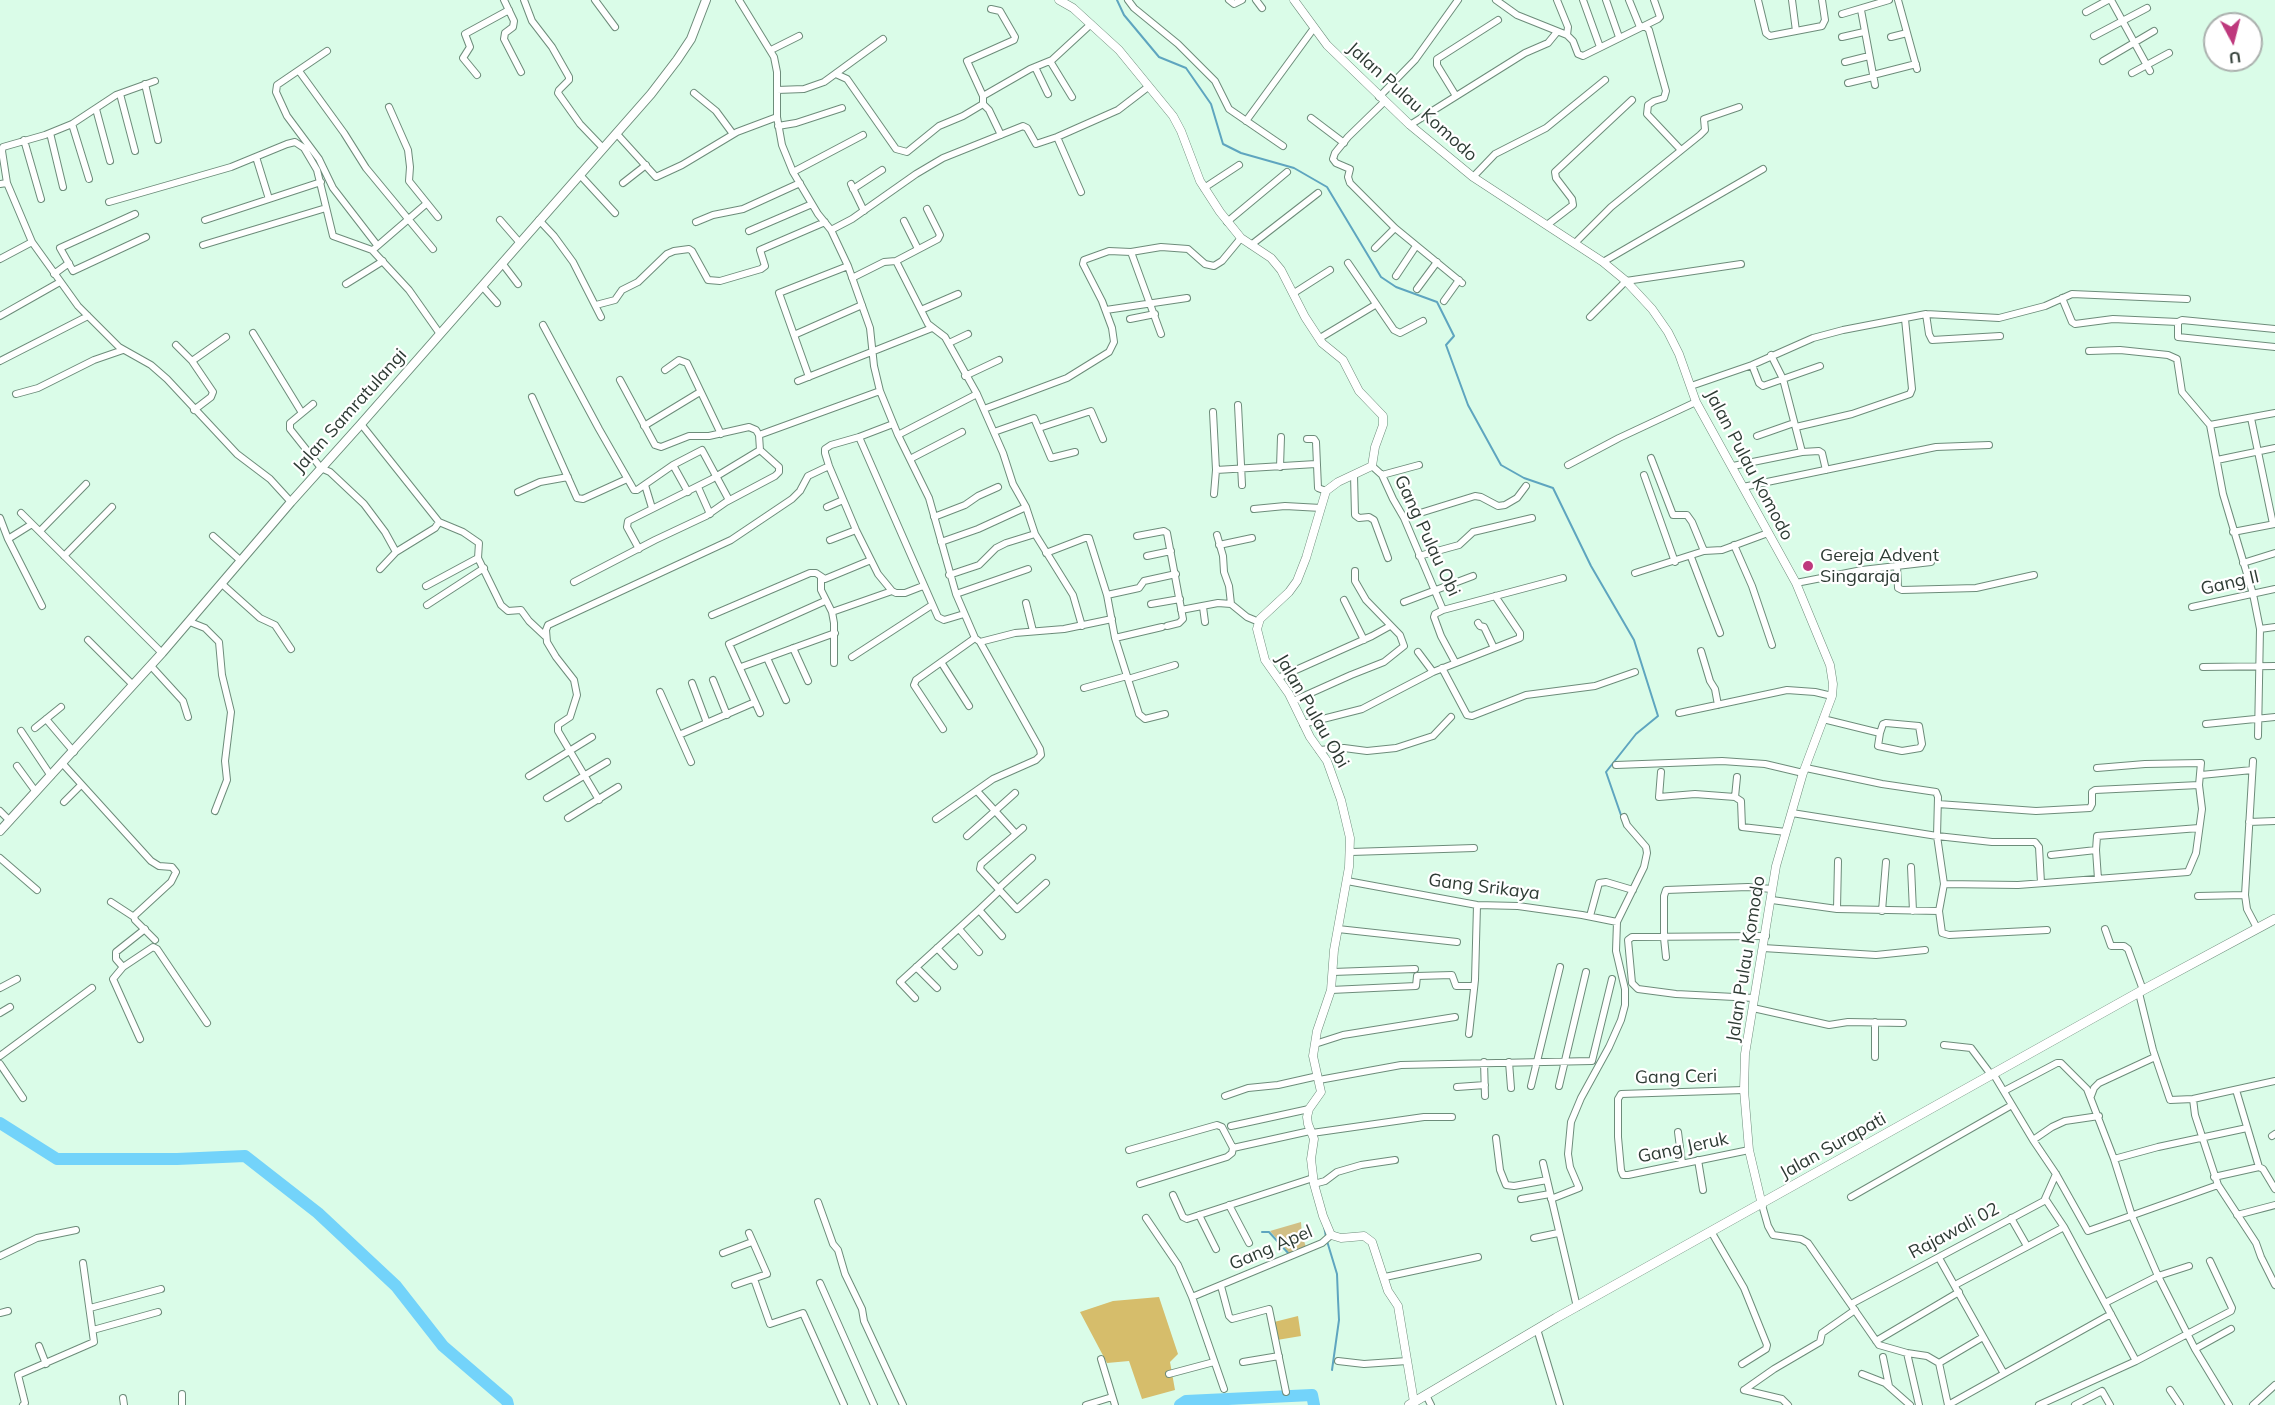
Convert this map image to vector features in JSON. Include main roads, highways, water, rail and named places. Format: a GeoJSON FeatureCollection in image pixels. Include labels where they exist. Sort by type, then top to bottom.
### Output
{"type":"FeatureCollection","features":[{"type":"Feature","properties":{"kind":"highway","name":"Jalan Surapati"},"geometry":{"type":"LineString","coordinates":[[1412,1404],[1537,1329],[2141,991],[2275,919]]}},
{"type":"Feature","properties":{"kind":"main road","name":"Jalan Samratulangi"},"geometry":{"type":"LineString","coordinates":[[0,831],[190,622],[291,502],[616,133],[677,60],[698,24],[706,0]]}},
{"type":"Feature","properties":{"kind":"waterway"},"geometry":{"type":"LineString","coordinates":[[1117,0],[1124,15],[1159,57],[1186,68],[1211,104],[1223,144],[1241,153],[1294,168],[1327,187],[1381,277],[1396,287],[1437,302],[1454,336],[1446,345],[1468,405],[1501,465],[1524,478],[1553,488],[1591,566],[1634,640],[1658,716],[1636,734],[1606,772],[1622,818]]}},
{"type":"Feature","properties":{"kind":"waterway"},"geometry":{"type":"LineString","coordinates":[[0,1123],[57,1159],[177,1159],[245,1156],[318,1213],[396,1286],[443,1346],[507,1401],[508,1405]]}},
{"type":"Feature","properties":{"kind":"waterway"},"geometry":{"type":"LineString","coordinates":[[1324,1226],[1326,1237]]}},
{"type":"Feature","properties":{"kind":"waterway"},"geometry":{"type":"LineString","coordinates":[[1262,1232],[1269,1232],[1289,1254]]}},
{"type":"Feature","properties":{"kind":"waterway"},"geometry":{"type":"LineString","coordinates":[[1327,1241],[1337,1274],[1339,1320],[1332,1370]]}},
{"type":"Feature","properties":{"kind":"waterway"},"geometry":{"type":"LineString","coordinates":[[1180,1405],[1186,1401],[1312,1395],[1314,1405]]}},
{"type":"Feature","properties":{"kind":"place","name":"Gereja Advent Singaraja"},"geometry":{"type":"Point","coordinates":[1808,566]}}]}
